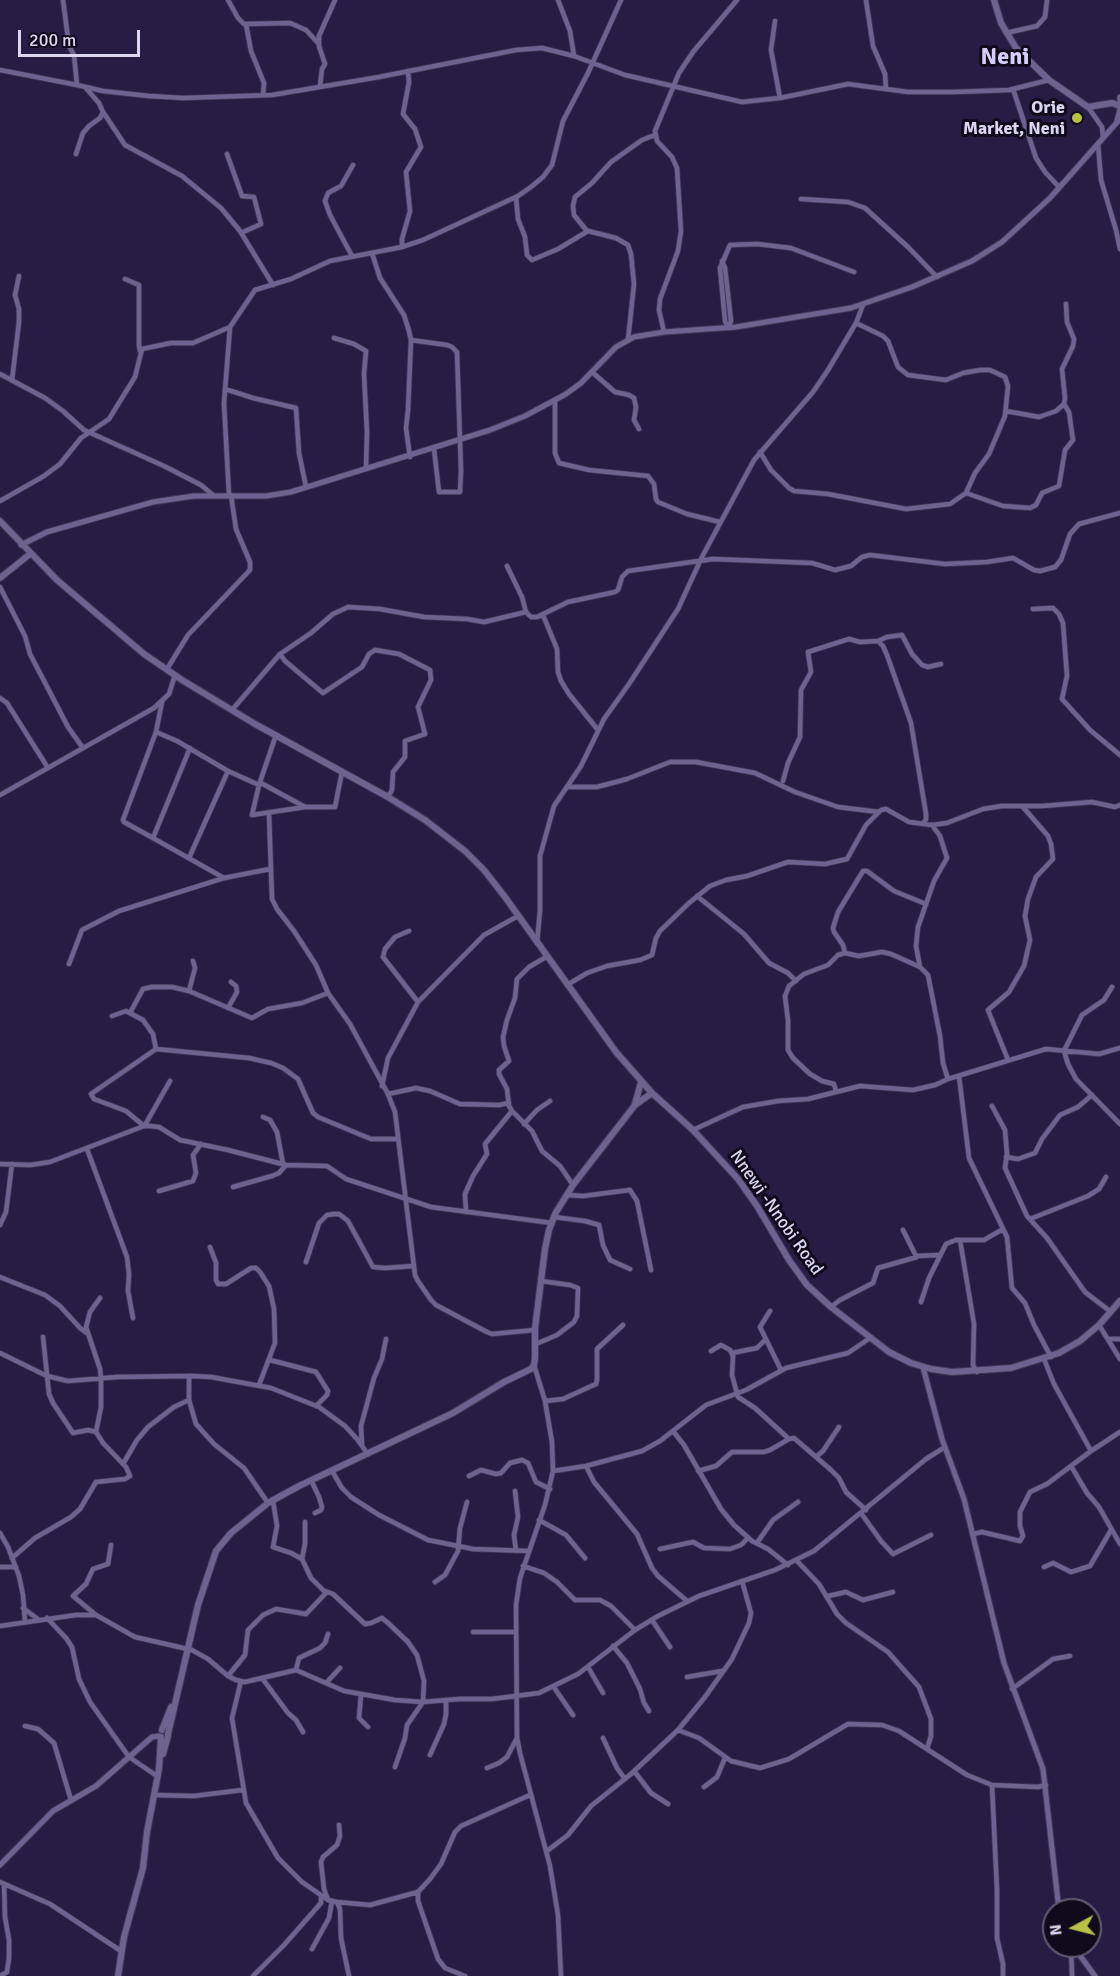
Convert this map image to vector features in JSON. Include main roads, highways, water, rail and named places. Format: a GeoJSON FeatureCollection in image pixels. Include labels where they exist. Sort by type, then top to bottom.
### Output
{"type":"FeatureCollection","features":[{"type":"Feature","properties":{"kind":"main road"},"geometry":{"type":"LineString","coordinates":[[994,0],[1006,33],[1025,58],[1049,80],[1088,107],[1112,103],[1120,107]]}},
{"type":"Feature","properties":{"kind":"main road","name":"Nnewi -Nnobi Road"},"geometry":{"type":"LineString","coordinates":[[0,521],[57,580],[135,646],[175,675],[232,710],[388,797],[425,820],[465,851],[484,870],[616,1052],[652,1094],[693,1130],[738,1179],[807,1285],[831,1307],[889,1352],[923,1367],[952,1372],[1011,1368],[1047,1358],[1080,1341],[1099,1325],[1120,1301]]}},
{"type":"Feature","properties":{"kind":"main road"},"geometry":{"type":"LineString","coordinates":[[0,578],[30,554]]}},
{"type":"Feature","properties":{"kind":"main road"},"geometry":{"type":"LineString","coordinates":[[635,1105],[641,1082]]}},
{"type":"Feature","properties":{"kind":"main road"},"geometry":{"type":"LineString","coordinates":[[118,1976],[121,1951],[141,1882],[163,1734],[178,1690],[204,1582],[216,1551],[231,1533],[271,1502],[311,1480],[453,1413],[504,1382],[531,1369],[534,1365],[535,1330],[545,1249],[553,1220],[573,1185],[635,1105],[652,1094]]}},
{"type":"Feature","properties":{"kind":"place","name":"Orie Market, Neni"},"geometry":{"type":"Point","coordinates":[1077,118]}},
{"type":"Feature","properties":{"kind":"district","name":"Neni"},"geometry":{"type":"Point","coordinates":[1005,58]}}]}
